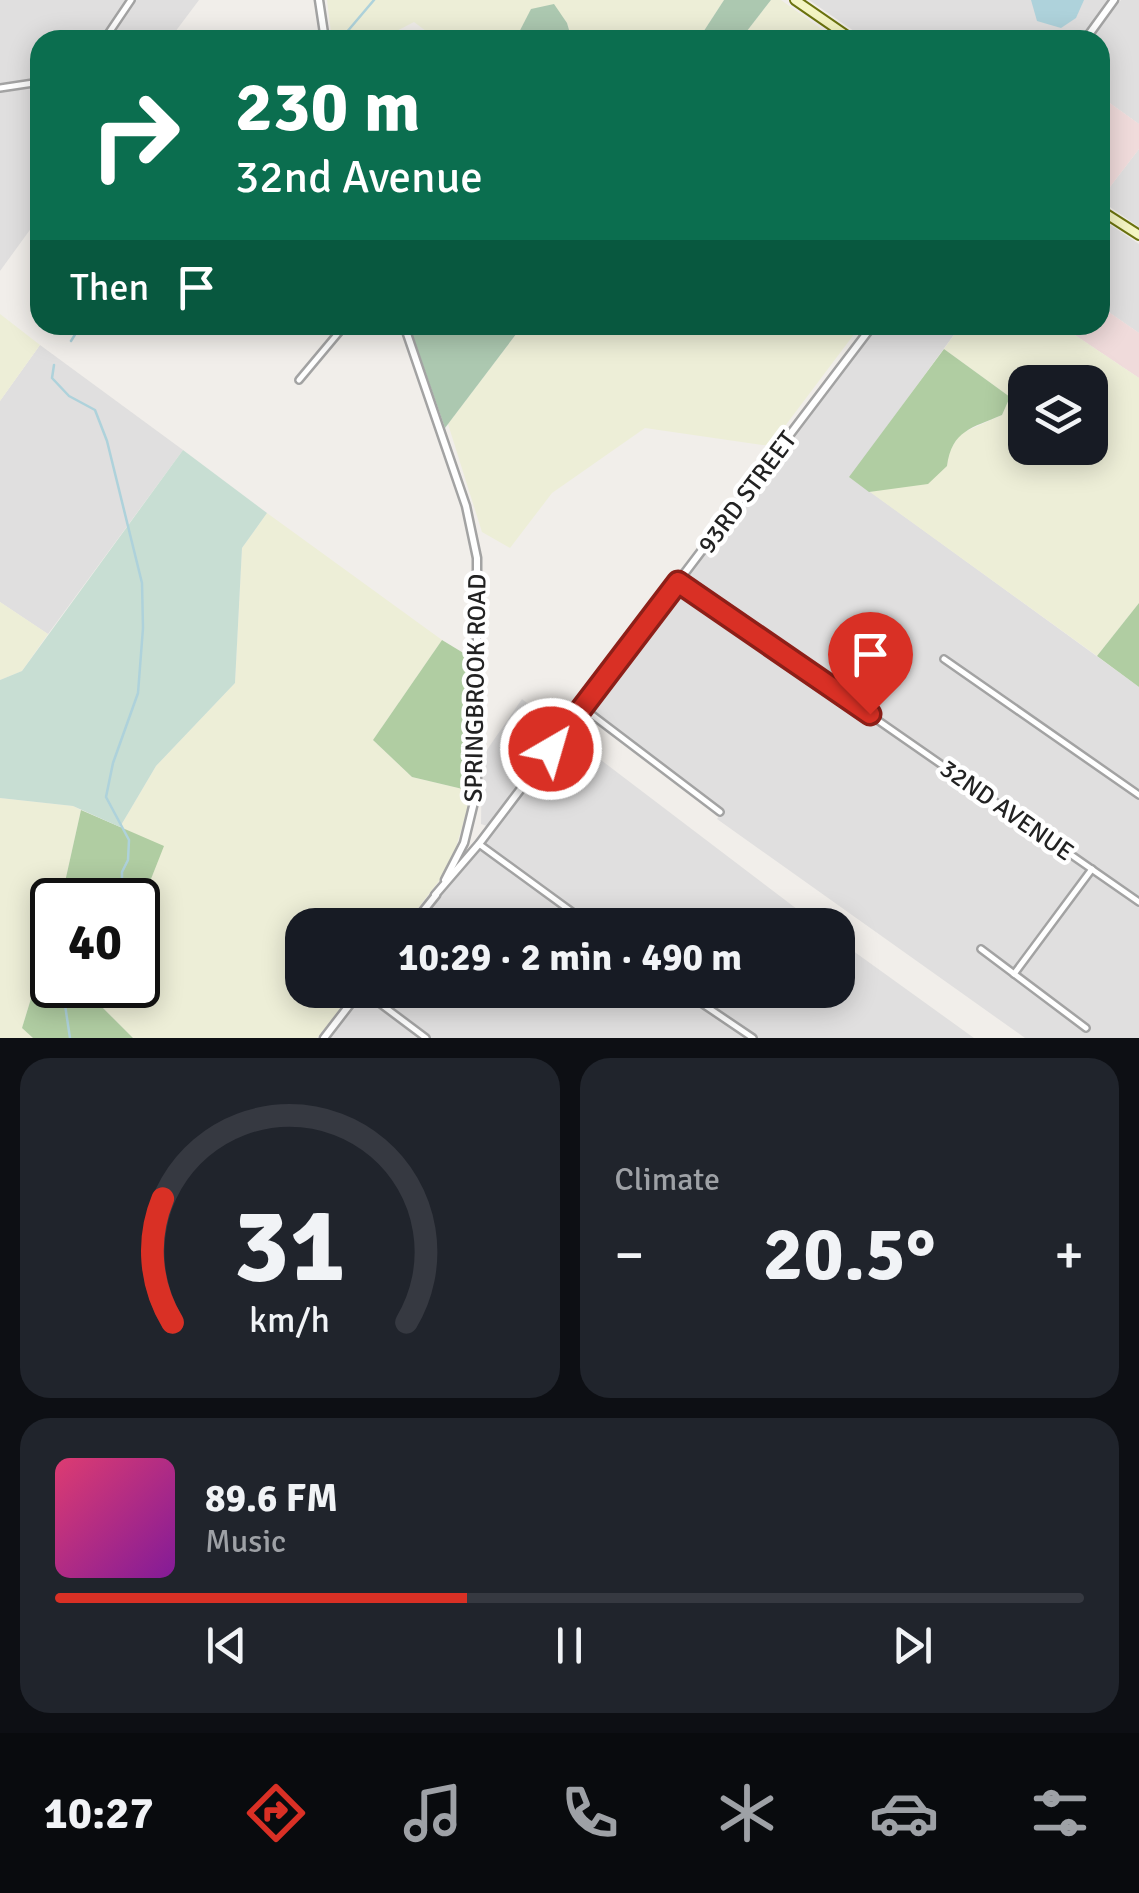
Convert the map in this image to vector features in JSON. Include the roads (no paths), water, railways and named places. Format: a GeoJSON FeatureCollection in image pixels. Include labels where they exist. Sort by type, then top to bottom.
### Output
{"type":"FeatureCollection","features":[{"type":"Feature","properties":{"kind":"main road"},"geometry":{"type":"LineString","coordinates":[[795,0],[838,30]]}},
{"type":"Feature","properties":{"kind":"main road"},"geometry":{"type":"LineString","coordinates":[[1110,217],[1139,236]]}},
{"type":"Feature","properties":{"kind":"street"},"geometry":{"type":"LineString","coordinates":[[111,30],[132,0]]}},
{"type":"Feature","properties":{"kind":"street"},"geometry":{"type":"LineString","coordinates":[[319,0],[324,30]]}},
{"type":"Feature","properties":{"kind":"street"},"geometry":{"type":"LineString","coordinates":[[1092,30],[1114,0]]}},
{"type":"Feature","properties":{"kind":"street"},"geometry":{"type":"LineString","coordinates":[[0,88],[30,84]]}},
{"type":"Feature","properties":{"kind":"street"},"geometry":{"type":"LineString","coordinates":[[299,380],[336,335]]}},
{"type":"Feature","properties":{"kind":"street","name":"SPRINGBROOK ROAD"},"geometry":{"type":"LineString","coordinates":[[407,335],[466,506],[477,558],[478,774],[468,833],[458,858],[426,908]]}},
{"type":"Feature","properties":{"kind":"street","name":"93RD STREET"},"geometry":{"type":"LineString","coordinates":[[436,895],[479,844],[865,335]]}},
{"type":"Feature","properties":{"kind":"street","name":"32ND AVENUE"},"geometry":{"type":"LineString","coordinates":[[678,582],[1139,902]]}},
{"type":"Feature","properties":{"kind":"street"},"geometry":{"type":"LineString","coordinates":[[944,660],[1139,795]]}},
{"type":"Feature","properties":{"kind":"street"},"geometry":{"type":"LineString","coordinates":[[583,708],[720,812]]}},
{"type":"Feature","properties":{"kind":"street"},"geometry":{"type":"LineString","coordinates":[[468,833],[567,908]]}},
{"type":"Feature","properties":{"kind":"street"},"geometry":{"type":"LineString","coordinates":[[1014,974],[1092,869]]}},
{"type":"Feature","properties":{"kind":"street"},"geometry":{"type":"LineString","coordinates":[[981,948],[1086,1028]]}},
{"type":"Feature","properties":{"kind":"street"},"geometry":{"type":"LineString","coordinates":[[324,1038],[347,1008]]}},
{"type":"Feature","properties":{"kind":"street"},"geometry":{"type":"LineString","coordinates":[[385,1008],[426,1038]]}},
{"type":"Feature","properties":{"kind":"street"},"geometry":{"type":"LineString","coordinates":[[709,1008],[753,1038]]}},
{"type":"Feature","properties":{"kind":"water"},"geometry":{"type":"Polygon","coordinates":[[[1031,0],[1084,0],[1076,18],[1061,28],[1037,21],[1031,0]]]}},
{"type":"Feature","properties":{"kind":"waterway"},"geometry":{"type":"LineString","coordinates":[[349,30],[374,0]]}},
{"type":"Feature","properties":{"kind":"waterway"},"geometry":{"type":"LineString","coordinates":[[71,341],[75,335]]}},
{"type":"Feature","properties":{"kind":"waterway"},"geometry":{"type":"LineString","coordinates":[[54,365],[52,378],[69,396],[95,410],[107,441],[142,583],[138,693],[113,763],[106,797],[129,840],[122,878]]}},
{"type":"Feature","properties":{"kind":"waterway"},"geometry":{"type":"LineString","coordinates":[[65,1008],[70,1038]]}}]}
